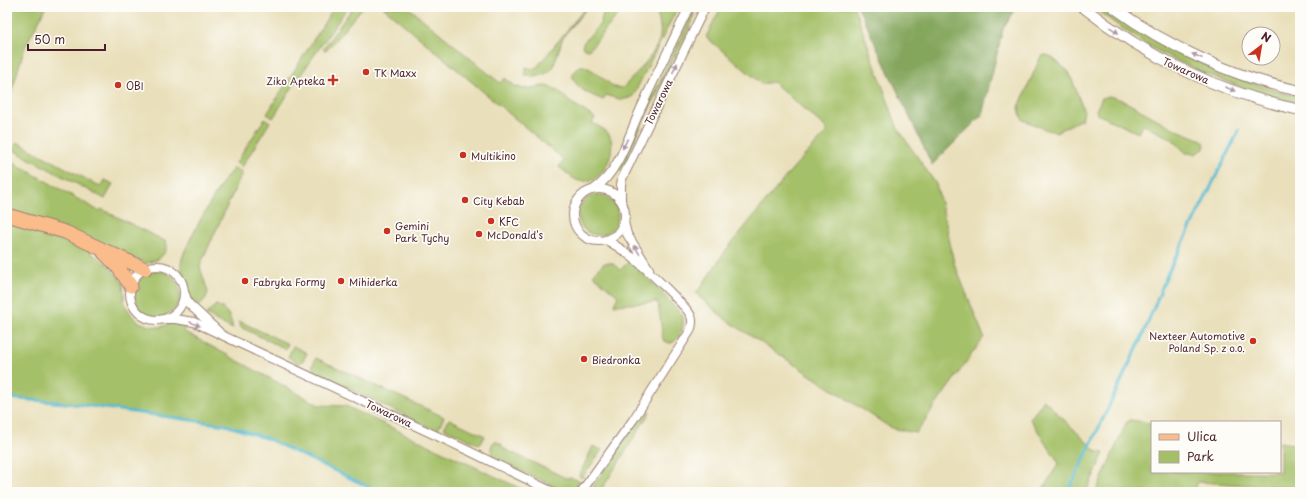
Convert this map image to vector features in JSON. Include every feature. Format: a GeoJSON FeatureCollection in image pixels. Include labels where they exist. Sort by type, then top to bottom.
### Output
{"type":"FeatureCollection","features":[{"type":"Feature","properties":{"kind":"main road"},"geometry":{"type":"LineString","coordinates":[[7,215],[65,232],[145,269]]}},
{"type":"Feature","properties":{"kind":"main road"},"geometry":{"type":"LineString","coordinates":[[99,248],[117,266],[131,286]]}},
{"type":"Feature","properties":{"kind":"street","name":"Towarowa"},"geometry":{"type":"LineString","coordinates":[[594,189],[602,184],[612,171],[634,127],[640,108],[689,7]]}},
{"type":"Feature","properties":{"kind":"street","name":"Towarowa"},"geometry":{"type":"LineString","coordinates":[[621,200],[620,185],[623,177],[705,7]]}},
{"type":"Feature","properties":{"kind":"street","name":"Towarowa"},"geometry":{"type":"LineString","coordinates":[[1083,7],[1129,40],[1173,65],[1236,92],[1260,100],[1300,110]]}},
{"type":"Feature","properties":{"kind":"street","name":"Towarowa"},"geometry":{"type":"LineString","coordinates":[[1113,7],[1160,37],[1190,52],[1245,76],[1300,91]]}},
{"type":"Feature","properties":{"kind":"street"},"geometry":{"type":"LineString","coordinates":[[624,222],[617,234],[606,240],[594,241],[588,239],[577,230],[574,223],[572,215],[575,203],[582,194],[594,189],[605,189],[612,192],[621,200],[624,207],[624,222],[627,234],[654,276]]}},
{"type":"Feature","properties":{"kind":"street"},"geometry":{"type":"LineString","coordinates":[[581,492],[633,420],[687,336],[692,325],[692,318],[687,310],[654,276],[617,246],[606,240]]}},
{"type":"Feature","properties":{"kind":"street"},"geometry":{"type":"LineString","coordinates":[[155,266],[172,270],[179,276],[183,284],[183,302],[179,310],[164,320],[146,318],[133,306],[130,299],[133,280],[145,269],[155,266]]}},
{"type":"Feature","properties":{"kind":"street","name":"Towarowa"},"geometry":{"type":"LineString","coordinates":[[184,293],[188,303],[224,337]]}},
{"type":"Feature","properties":{"kind":"street","name":"Towarowa"},"geometry":{"type":"LineString","coordinates":[[164,320],[175,319],[190,321],[470,450],[553,492]]}},
{"type":"Feature","properties":{"kind":"green space"},"geometry":{"type":"Polygon","coordinates":[[[7,7],[46,7],[25,47],[7,106],[7,7]]]}},
{"type":"Feature","properties":{"kind":"green space"},"geometry":{"type":"Polygon","coordinates":[[[334,7],[348,7],[297,80],[273,118],[267,114],[334,7]]]}},
{"type":"Feature","properties":{"kind":"green space"},"geometry":{"type":"Polygon","coordinates":[[[353,7],[363,7],[326,51],[323,49],[353,7]]]}},
{"type":"Feature","properties":{"kind":"green space"},"geometry":{"type":"Polygon","coordinates":[[[383,7],[408,7],[500,83],[505,78],[515,86],[524,89],[544,86],[558,90],[570,102],[595,118],[592,123],[602,128],[611,138],[612,144],[610,156],[605,169],[597,177],[589,180],[579,181],[571,177],[559,167],[564,160],[383,7]]]}},
{"type":"Feature","properties":{"kind":"green space"},"geometry":{"type":"Polygon","coordinates":[[[586,7],[588,7],[562,40],[553,68],[547,73],[535,77],[525,74],[526,67],[532,69],[537,67],[586,7]]]}},
{"type":"Feature","properties":{"kind":"green space"},"geometry":{"type":"Polygon","coordinates":[[[605,7],[610,7],[614,11],[617,7],[624,7],[590,49],[587,50],[582,47],[583,43],[600,24],[605,7]]]}},
{"type":"Feature","properties":{"kind":"green space"},"geometry":{"type":"Polygon","coordinates":[[[653,7],[676,7],[676,11],[633,96],[623,99],[606,95],[603,100],[580,88],[572,75],[580,66],[585,66],[595,72],[614,87],[622,88],[639,71],[659,42],[660,28],[658,17],[653,7]]]}},
{"type":"Feature","properties":{"kind":"green space"},"geometry":{"type":"Polygon","coordinates":[[[721,7],[854,7],[898,129],[936,184],[954,263],[984,337],[916,433],[891,428],[725,319],[696,294],[726,250],[793,168],[826,133],[826,128],[773,82],[762,84],[706,37],[721,7]]]}},
{"type":"Feature","properties":{"kind":"green space"},"geometry":{"type":"Polygon","coordinates":[[[858,7],[1017,7],[1003,29],[982,115],[932,165],[858,7]]]}},
{"type":"Feature","properties":{"kind":"green space"},"geometry":{"type":"Polygon","coordinates":[[[1092,7],[1104,7],[1162,45],[1214,69],[1269,89],[1300,97],[1300,104],[1263,94],[1192,68],[1141,41],[1092,7]]]}},
{"type":"Feature","properties":{"kind":"green space"},"geometry":{"type":"Polygon","coordinates":[[[693,12],[692,23],[646,115],[622,171],[618,169],[693,12]]]}},
{"type":"Feature","properties":{"kind":"green space"},"geometry":{"type":"Polygon","coordinates":[[[1044,55],[1050,56],[1069,72],[1084,111],[1082,119],[1056,132],[1023,120],[1019,107],[1040,58],[1044,55]]]}},
{"type":"Feature","properties":{"kind":"green space"},"geometry":{"type":"Polygon","coordinates":[[[1109,96],[1122,100],[1177,130],[1202,140],[1205,144],[1204,149],[1195,154],[1186,153],[1172,139],[1143,125],[1138,133],[1097,114],[1096,110],[1102,98],[1109,96]]]}},
{"type":"Feature","properties":{"kind":"green space"},"geometry":{"type":"Polygon","coordinates":[[[265,118],[270,122],[242,167],[236,163],[265,118]]]}},
{"type":"Feature","properties":{"kind":"green space"},"geometry":{"type":"Polygon","coordinates":[[[17,142],[101,187],[105,180],[113,184],[105,199],[13,150],[17,142]]]}},
{"type":"Feature","properties":{"kind":"green space"},"geometry":{"type":"Polygon","coordinates":[[[7,159],[99,211],[101,209],[165,241],[167,245],[164,253],[157,260],[146,263],[7,210],[7,159]]]}},
{"type":"Feature","properties":{"kind":"green space"},"geometry":{"type":"Polygon","coordinates":[[[234,168],[241,171],[241,176],[201,263],[200,267],[208,292],[206,298],[198,307],[190,297],[181,267],[183,256],[203,214],[221,185],[234,168]]]}},
{"type":"Feature","properties":{"kind":"green space"},"geometry":{"type":"Polygon","coordinates":[[[602,195],[609,198],[615,204],[618,215],[617,223],[609,232],[602,235],[594,235],[587,232],[579,223],[578,211],[581,204],[590,196],[602,195]]]}},
{"type":"Feature","properties":{"kind":"green space"},"geometry":{"type":"Polygon","coordinates":[[[7,221],[53,233],[87,246],[91,253],[108,265],[123,283],[125,305],[132,316],[139,322],[149,326],[160,327],[174,323],[186,325],[183,331],[319,405],[346,406],[528,492],[381,492],[268,439],[226,425],[104,408],[7,398],[7,221]]]}},
{"type":"Feature","properties":{"kind":"green space"},"geometry":{"type":"Polygon","coordinates":[[[629,261],[660,290],[683,316],[682,331],[678,338],[672,343],[663,340],[658,302],[614,305],[618,296],[593,275],[604,263],[612,263],[620,270],[629,261]]]}},
{"type":"Feature","properties":{"kind":"green space"},"geometry":{"type":"Polygon","coordinates":[[[157,271],[170,275],[176,281],[180,294],[176,307],[170,313],[157,317],[144,313],[138,307],[134,294],[138,281],[144,275],[157,271]]]}},
{"type":"Feature","properties":{"kind":"green space"},"geometry":{"type":"Polygon","coordinates":[[[216,305],[226,311],[233,329],[206,314],[216,305]]]}},
{"type":"Feature","properties":{"kind":"green space"},"geometry":{"type":"Polygon","coordinates":[[[239,321],[288,344],[286,349],[240,327],[239,321]]]}},
{"type":"Feature","properties":{"kind":"green space"},"geometry":{"type":"Polygon","coordinates":[[[293,346],[307,353],[303,361],[298,364],[288,357],[293,346]]]}},
{"type":"Feature","properties":{"kind":"green space"},"geometry":{"type":"Polygon","coordinates":[[[316,358],[444,417],[437,431],[316,373],[312,366],[316,358]]]}},
{"type":"Feature","properties":{"kind":"green space"},"geometry":{"type":"Polygon","coordinates":[[[1044,400],[1097,452],[1104,453],[1086,492],[1041,492],[1059,463],[1030,419],[1044,400]]]}},
{"type":"Feature","properties":{"kind":"green space"},"geometry":{"type":"Polygon","coordinates":[[[646,409],[650,412],[600,492],[589,492],[646,409]]]}},
{"type":"Feature","properties":{"kind":"green space"},"geometry":{"type":"Polygon","coordinates":[[[449,419],[485,436],[480,445],[444,428],[449,419]]]}},
{"type":"Feature","properties":{"kind":"green space"},"geometry":{"type":"Polygon","coordinates":[[[1130,420],[1151,423],[1151,473],[1281,473],[1281,442],[1300,445],[1300,488],[1198,482],[1193,492],[1096,492],[1126,423],[1130,420]]]}},
{"type":"Feature","properties":{"kind":"green space"},"geometry":{"type":"Polygon","coordinates":[[[495,441],[501,444],[504,449],[566,478],[572,478],[583,482],[578,487],[572,489],[559,489],[493,457],[491,448],[495,441]]]}},
{"type":"Feature","properties":{"kind":"green space"},"geometry":{"type":"Polygon","coordinates":[[[593,446],[602,450],[582,478],[579,476],[593,446]]]}},
{"type":"Feature","properties":{"kind":"waterway"},"geometry":{"type":"LineString","coordinates":[[1068,492],[1142,337],[1167,275],[1239,130]]}},
{"type":"Feature","properties":{"kind":"waterway"},"geometry":{"type":"LineString","coordinates":[[7,398],[69,403],[226,425],[268,439],[379,492]]}},
{"type":"Feature","properties":{"kind":"place","name":"TK Maxx"},"geometry":{"type":"Point","coordinates":[366,72]}},
{"type":"Feature","properties":{"kind":"place","name":"Ziko Apteka"},"geometry":{"type":"Point","coordinates":[333,80]}},
{"type":"Feature","properties":{"kind":"place","name":"OBI"},"geometry":{"type":"Point","coordinates":[118,85]}},
{"type":"Feature","properties":{"kind":"place","name":"Multikino"},"geometry":{"type":"Point","coordinates":[463,155]}},
{"type":"Feature","properties":{"kind":"place","name":"City Kebab"},"geometry":{"type":"Point","coordinates":[465,200]}},
{"type":"Feature","properties":{"kind":"place","name":"KFC"},"geometry":{"type":"Point","coordinates":[491,221]}},
{"type":"Feature","properties":{"kind":"place","name":"Gemini Park Tychy"},"geometry":{"type":"Point","coordinates":[387,231]}},
{"type":"Feature","properties":{"kind":"place","name":"McDonald's"},"geometry":{"type":"Point","coordinates":[479,234]}},
{"type":"Feature","properties":{"kind":"place","name":"Fabryka Formy"},"geometry":{"type":"Point","coordinates":[245,281]}},
{"type":"Feature","properties":{"kind":"place","name":"Mihiderka"},"geometry":{"type":"Point","coordinates":[341,281]}},
{"type":"Feature","properties":{"kind":"place","name":"Nexteer Automotive Poland Sp. z o.o."},"geometry":{"type":"Point","coordinates":[1253,341]}},
{"type":"Feature","properties":{"kind":"place","name":"Biedronka"},"geometry":{"type":"Point","coordinates":[584,359]}}]}
